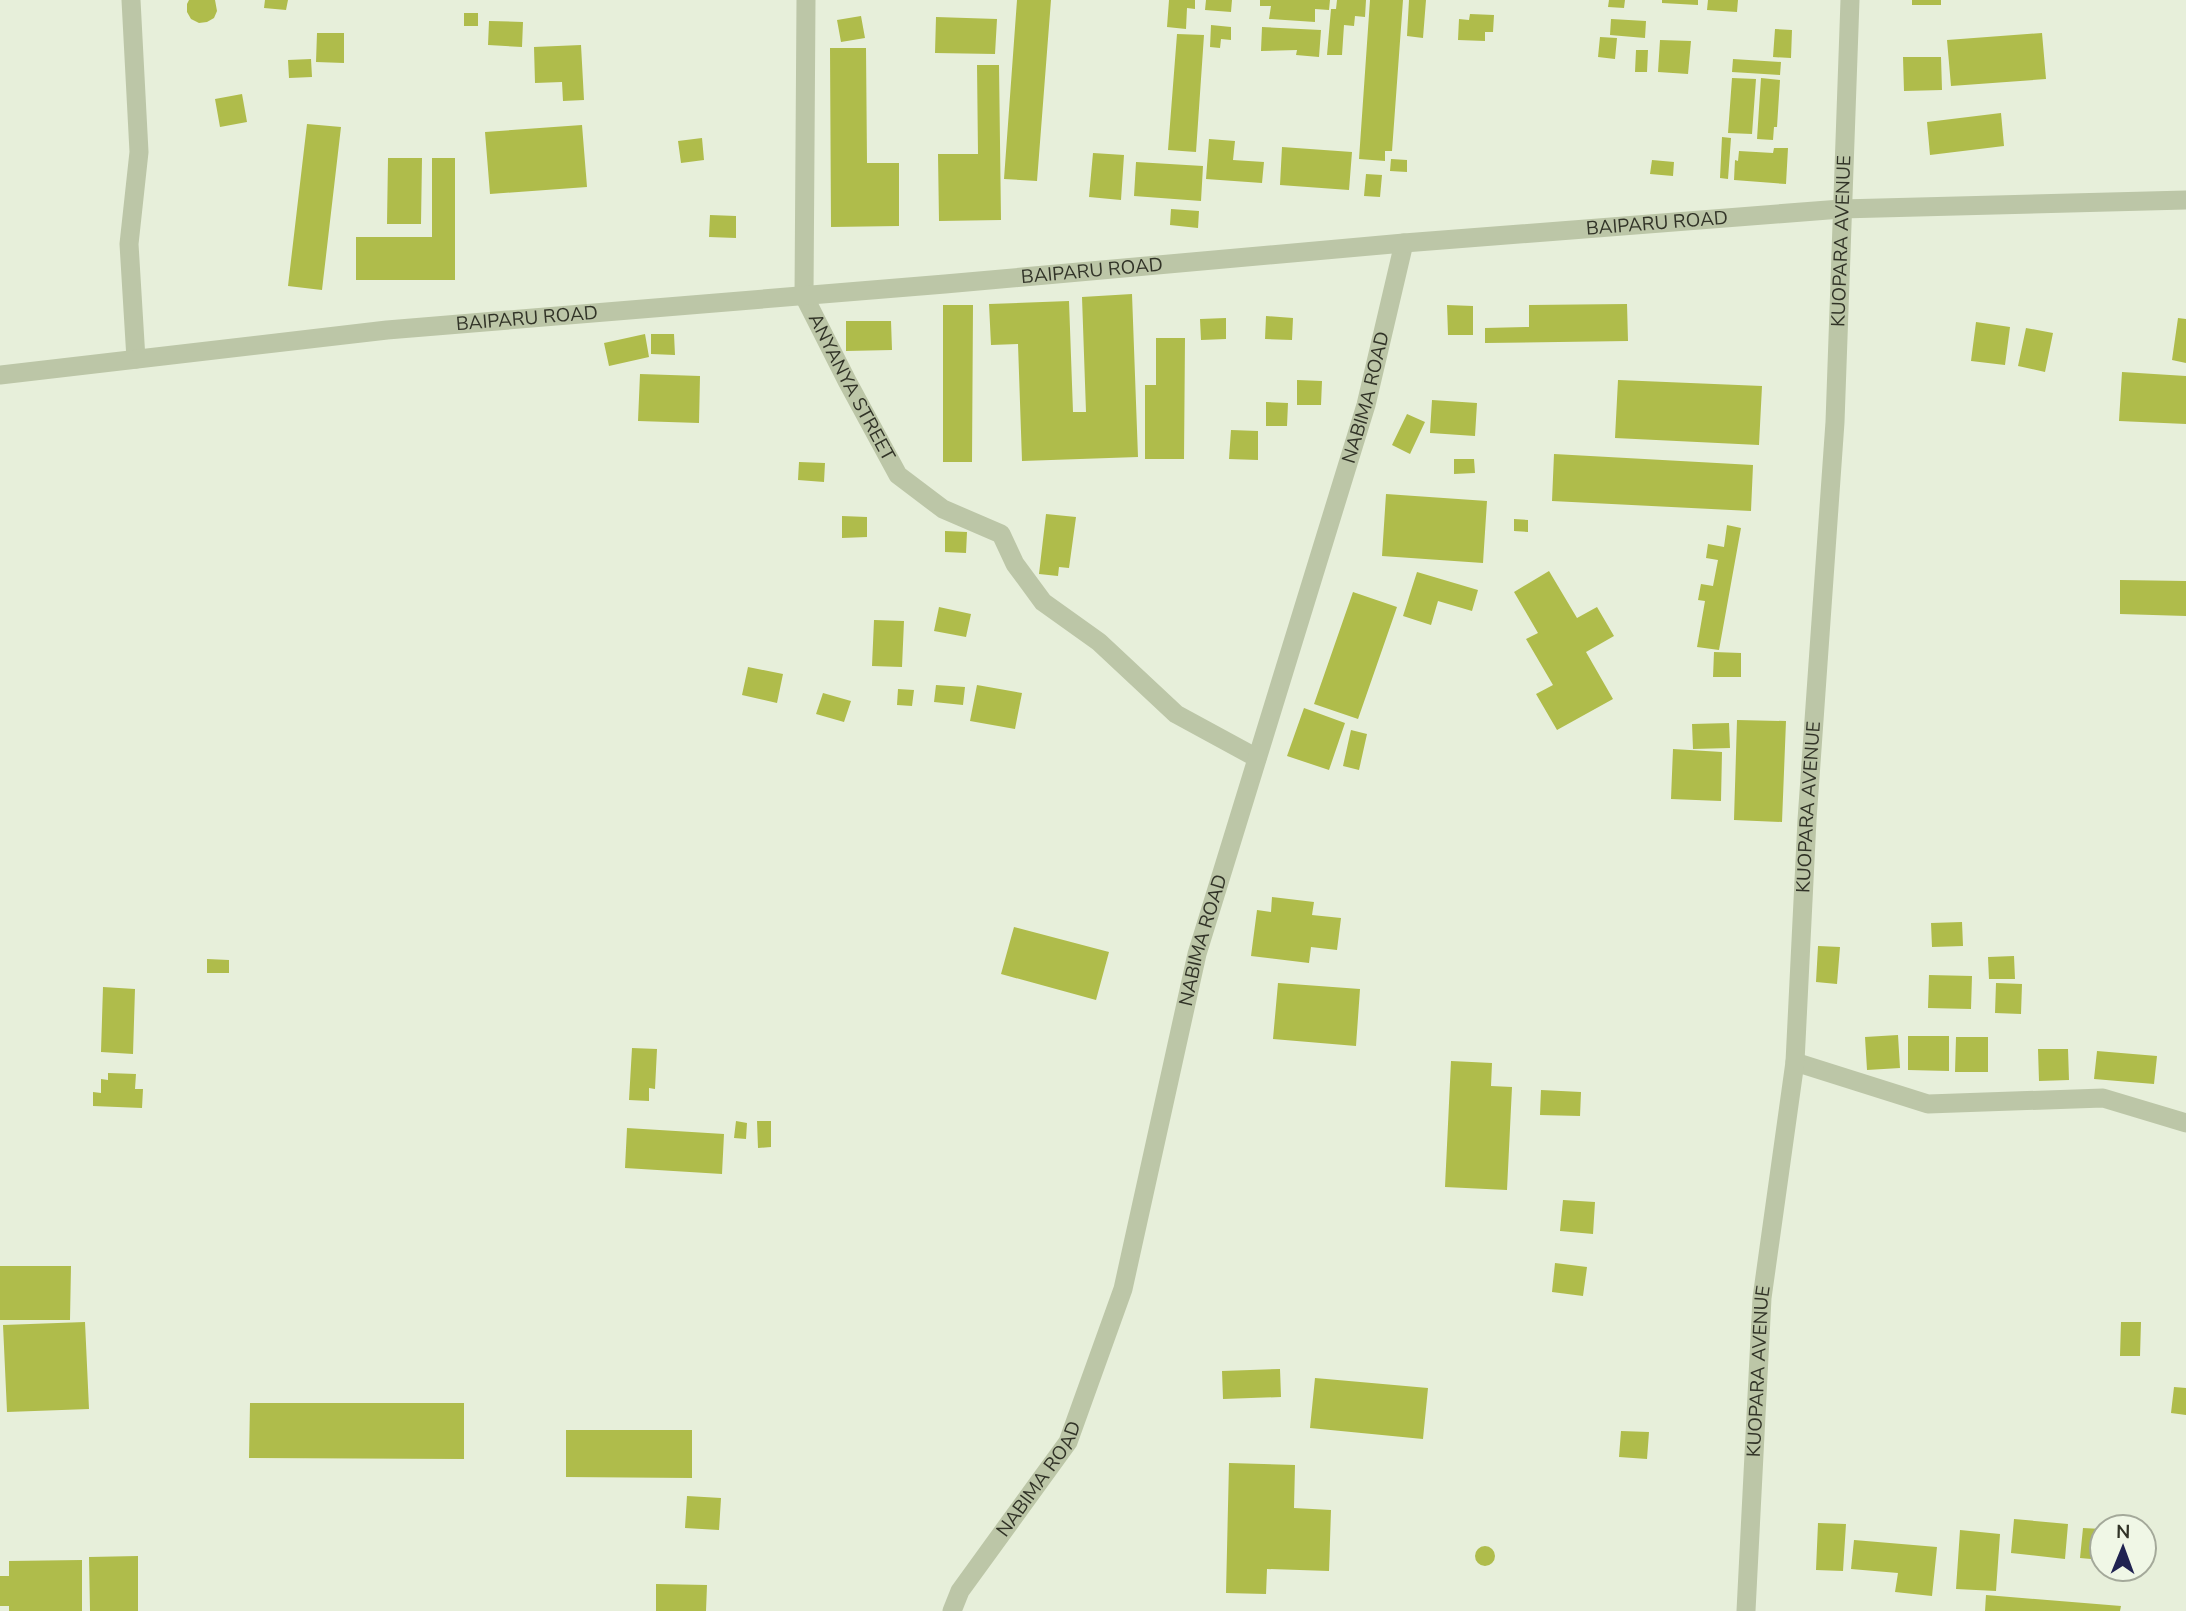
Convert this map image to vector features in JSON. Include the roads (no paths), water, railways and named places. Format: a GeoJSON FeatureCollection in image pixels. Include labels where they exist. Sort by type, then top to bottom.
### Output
{"type":"FeatureCollection","features":[{"type":"Feature","properties":{"kind":"street"},"geometry":{"type":"LineString","coordinates":[[131,0],[139,152],[129,244],[136,359]]}},
{"type":"Feature","properties":{"kind":"street","name":"ANYANYA STREET"},"geometry":{"type":"LineString","coordinates":[[806,0],[804,296],[898,475],[943,509],[1001,534],[1015,564],[1043,602],[1099,642],[1176,714],[1257,758]]}},
{"type":"Feature","properties":{"kind":"street","name":"KUOPARA AVENUE"},"geometry":{"type":"LineString","coordinates":[[1746,1611],[1762,1298],[1795,1062],[1807,820],[1835,422],[1850,0]]}},
{"type":"Feature","properties":{"kind":"street","name":"BAIPARU ROAD"},"geometry":{"type":"LineString","coordinates":[[0,375],[387,330],[1404,243],[1841,209],[2186,200]]}},
{"type":"Feature","properties":{"kind":"street","name":"NABIMA ROAD"},"geometry":{"type":"LineString","coordinates":[[952,1611],[960,1591],[1068,1442],[1123,1289],[1197,954],[1366,405],[1404,243]]}},
{"type":"Feature","properties":{"kind":"street"},"geometry":{"type":"LineString","coordinates":[[1795,1062],[1928,1104],[2103,1098],[2186,1123]]}}]}
